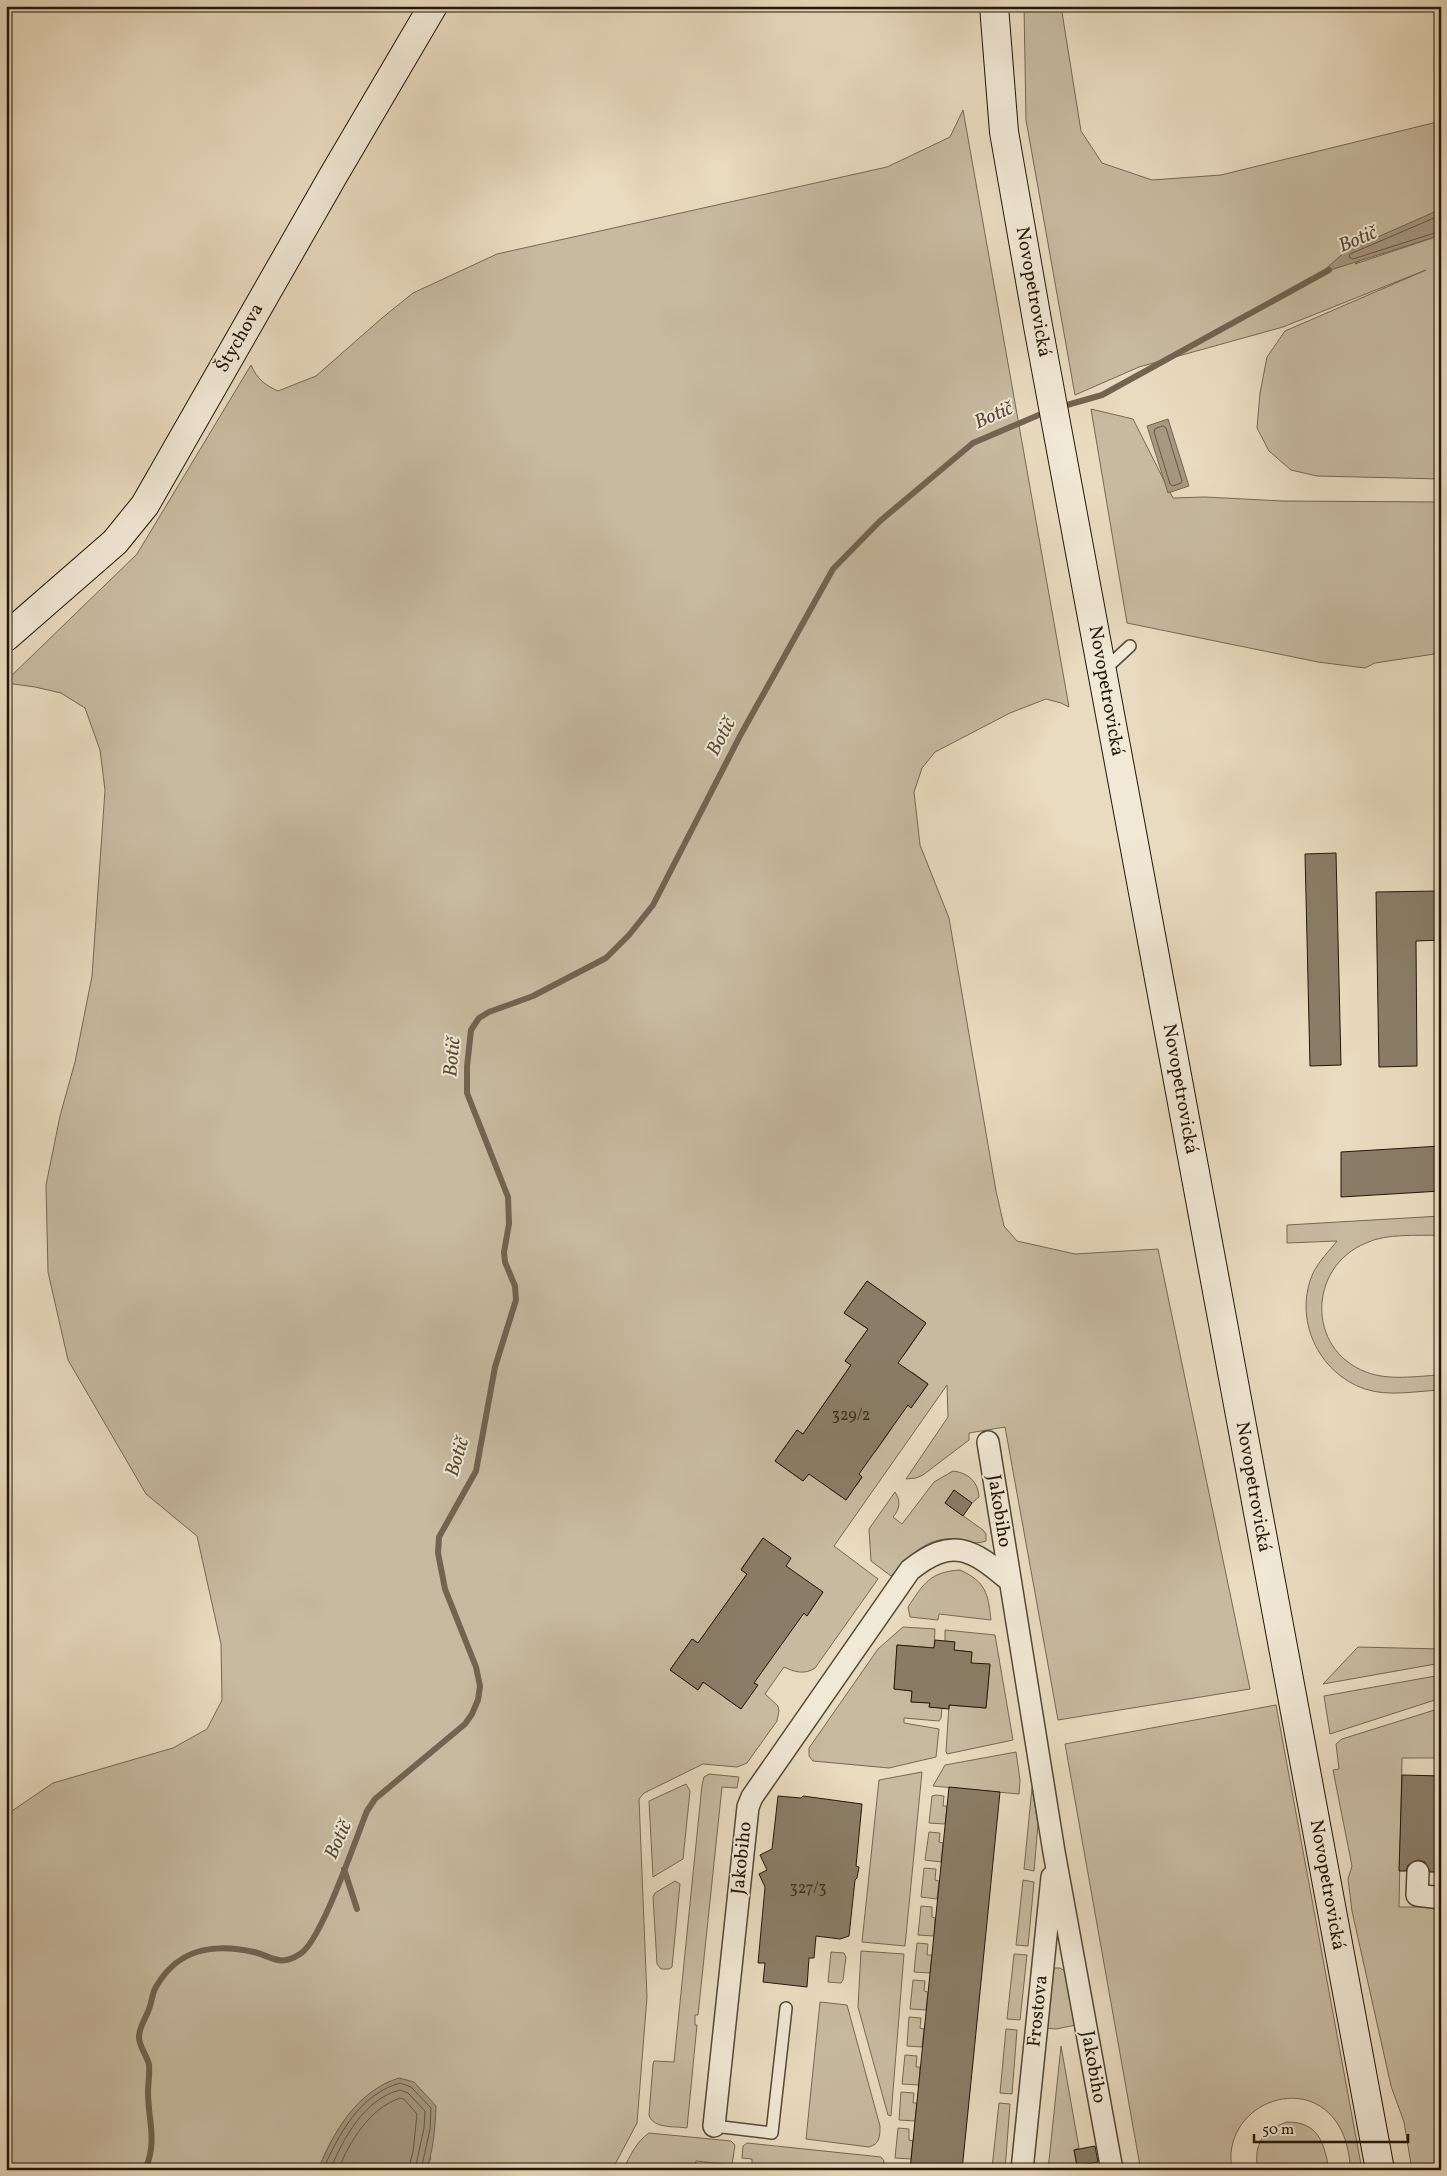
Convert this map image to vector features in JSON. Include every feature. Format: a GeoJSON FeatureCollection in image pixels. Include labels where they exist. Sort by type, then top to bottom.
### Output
{"type":"FeatureCollection","features":[{"type":"Feature","properties":{"kind":"main road","name":"Štychova"},"geometry":{"type":"LineString","coordinates":[[6,637],[115,542],[145,505],[328,184],[433,6]]}},
{"type":"Feature","properties":{"kind":"main road","name":"Novopetrovická"},"geometry":{"type":"LineString","coordinates":[[994,6],[1004,132],[1038,326],[1380,2170]]}},
{"type":"Feature","properties":{"kind":"street","name":"Jakobiho"},"geometry":{"type":"LineString","coordinates":[[988,1442],[1054,1852],[1112,2170]]}},
{"type":"Feature","properties":{"kind":"street","name":"Jakobiho"},"geometry":{"type":"LineString","coordinates":[[714,2126],[747,1817],[752,1797],[910,1570],[928,1556],[939,1552],[957,1550],[984,1559],[1010,1580]]}},
{"type":"Feature","properties":{"kind":"street","name":"Frostova"},"geometry":{"type":"LineString","coordinates":[[1022,2170],[1054,1852]]}},
{"type":"Feature","properties":{"kind":"street"},"geometry":{"type":"LineString","coordinates":[[1418,1872],[1417,1896],[1441,1898]]}},
{"type":"Feature","properties":{"kind":"lane"},"geometry":{"type":"LineString","coordinates":[[1102,671],[1130,646]]}},
{"type":"Feature","properties":{"kind":"lane","name":"Jakobiho"},"geometry":{"type":"LineString","coordinates":[[714,2126],[772,2132],[786,2008]]}},
{"type":"Feature","properties":{"kind":"shaded area"},"geometry":{"type":"Polygon","coordinates":[[[1024,6],[1061,6],[1081,131],[1102,163],[1152,180],[1221,175],[1441,121],[1441,210],[1355,264],[1441,235],[1441,479],[1317,476],[1291,470],[1269,451],[1257,428],[1260,393],[1267,357],[1285,331],[1426,270],[1283,327],[1139,367],[1075,395],[1026,120],[1024,6]]]}},
{"type":"Feature","properties":{"kind":"shaded area"},"geometry":{"type":"Polygon","coordinates":[[[963,110],[1069,707],[1046,699],[1010,713],[935,752],[922,768],[914,792],[920,845],[949,918],[996,1191],[1004,1226],[1017,1241],[1075,1254],[1158,1249],[1250,1689],[1058,1720],[1005,1427],[969,1433],[969,1440],[923,1475],[906,1479],[948,1417],[947,1385],[834,1546],[878,1579],[815,1668],[807,1672],[800,1672],[784,1667],[765,1694],[778,1706],[777,1721],[747,1763],[737,1767],[703,1764],[644,1793],[639,1799],[647,1997],[637,2123],[612,2170],[426,2170],[431,2158],[390,2081],[365,2098],[346,2119],[338,2130],[318,2170],[6,2170],[6,1815],[53,1783],[173,1748],[207,1729],[222,1700],[221,1644],[197,1536],[146,1494],[68,1360],[48,1272],[46,1185],[60,1116],[75,1062],[92,976],[105,790],[100,750],[85,708],[61,693],[6,683],[6,681],[137,554],[251,365],[262,381],[278,391],[316,376],[413,293],[497,254],[887,167],[950,137],[963,110]],[[867,1281],[844,1313],[868,1329],[845,1361],[851,1365],[803,1434],[797,1430],[775,1461],[803,1481],[814,1466],[835,1481],[830,1489],[846,1500],[852,1492],[849,1490],[857,1485],[862,1477],[825,1450],[853,1436],[875,1452],[892,1428],[858,1404],[874,1381],[911,1408],[928,1384],[912,1372],[906,1380],[885,1365],[904,1355],[926,1323],[867,1281]],[[763,1538],[741,1569],[747,1574],[698,1643],[692,1639],[670,1670],[698,1690],[709,1675],[730,1690],[725,1698],[741,1709],[757,1685],[720,1659],[769,1588],[807,1616],[823,1592],[807,1581],[801,1588],[781,1573],[791,1558],[763,1538]]]}},
{"type":"Feature","properties":{"kind":"shaded area"},"geometry":{"type":"Polygon","coordinates":[[[1091,409],[1133,419],[1173,498],[1441,502],[1441,653],[1375,663],[1365,668],[1318,662],[1127,623],[1091,409]]]}},
{"type":"Feature","properties":{"kind":"shaded area"},"geometry":{"type":"Polygon","coordinates":[[[1441,1216],[1441,1235],[1383,1238],[1366,1243],[1347,1254],[1333,1270],[1325,1288],[1322,1308],[1324,1327],[1333,1346],[1346,1361],[1375,1375],[1403,1377],[1441,1375],[1441,1390],[1383,1393],[1365,1389],[1348,1381],[1322,1357],[1308,1325],[1306,1307],[1308,1289],[1314,1271],[1337,1241],[1287,1243],[1287,1225],[1441,1216]]]}},
{"type":"Feature","properties":{"kind":"shaded area"},"geometry":{"type":"Polygon","coordinates":[[[953,1471],[964,1474],[972,1479],[977,1487],[979,1497],[972,1503],[954,1490],[945,1503],[983,1530],[986,1534],[986,1541],[972,1543],[952,1539],[938,1540],[916,1552],[891,1576],[871,1561],[869,1529],[895,1492],[899,1505],[893,1517],[902,1524],[934,1482],[953,1471]]]}},
{"type":"Feature","properties":{"kind":"shaded area"},"geometry":{"type":"Polygon","coordinates":[[[960,1570],[969,1574],[984,1589],[989,1602],[991,1620],[939,1614],[938,1620],[910,1617],[908,1607],[929,1580],[941,1573],[960,1570]]]}},
{"type":"Feature","properties":{"kind":"shaded area"},"geometry":{"type":"Polygon","coordinates":[[[903,1627],[935,1629],[934,1648],[897,1645],[894,1689],[912,1691],[911,1702],[930,1703],[929,1707],[942,1708],[939,1721],[904,1718],[904,1723],[939,1729],[936,1757],[889,1768],[813,1761],[809,1756],[809,1748],[878,1649],[903,1627]]]}},
{"type":"Feature","properties":{"kind":"shaded area"},"geometry":{"type":"Polygon","coordinates":[[[945,1630],[995,1635],[1013,1740],[947,1754],[949,1705],[986,1708],[990,1665],[971,1663],[972,1652],[954,1650],[954,1642],[945,1641],[945,1630]]]}},
{"type":"Feature","properties":{"kind":"shaded area"},"geometry":{"type":"Polygon","coordinates":[[[1358,1647],[1441,1649],[1441,1663],[1323,1684],[1358,1647]]]}},
{"type":"Feature","properties":{"kind":"shaded area"},"geometry":{"type":"Polygon","coordinates":[[[1441,1675],[1441,1698],[1330,1734],[1324,1696],[1441,1675]]]}},
{"type":"Feature","properties":{"kind":"shaded area"},"geometry":{"type":"Polygon","coordinates":[[[1276,1705],[1362,2170],[1351,2170],[1342,2131],[1324,2109],[1307,2100],[1287,2098],[1269,2103],[1252,2113],[1239,2128],[1232,2147],[1232,2170],[1131,2170],[1140,2168],[1140,2166],[1065,1744],[1276,1705]]]}},
{"type":"Feature","properties":{"kind":"shaded area"},"geometry":{"type":"Polygon","coordinates":[[[1441,1708],[1441,1758],[1402,1758],[1399,1907],[1441,1907],[1441,2170],[1412,2170],[1404,2122],[1391,2086],[1352,1911],[1348,1879],[1352,1866],[1333,1770],[1339,1769],[1336,1744],[1342,1739],[1441,1708]]]}},
{"type":"Feature","properties":{"kind":"shaded area"},"geometry":{"type":"Polygon","coordinates":[[[1016,1752],[1020,1780],[1019,1794],[933,1786],[945,1765],[1016,1752]]]}},
{"type":"Feature","properties":{"kind":"shaded area"},"geometry":{"type":"Polygon","coordinates":[[[922,1772],[905,1946],[862,1942],[879,1780],[922,1772]]]}},
{"type":"Feature","properties":{"kind":"shaded area"},"geometry":{"type":"Polygon","coordinates":[[[709,1774],[739,1777],[737,1788],[722,1787],[698,2015],[695,2015],[695,2025],[697,2025],[687,2128],[671,2127],[655,2123],[649,2115],[653,2064],[654,2061],[674,2062],[702,1785],[704,1777],[709,1774]]]}},
{"type":"Feature","properties":{"kind":"shaded area"},"geometry":{"type":"Polygon","coordinates":[[[686,1784],[690,1791],[683,1859],[653,1877],[649,1801],[686,1784]]]}},
{"type":"Feature","properties":{"kind":"shaded area"},"geometry":{"type":"Polygon","coordinates":[[[1032,1788],[1038,1824],[1034,1871],[1024,1869],[1032,1788]]]}},
{"type":"Feature","properties":{"kind":"shaded area"},"geometry":{"type":"Polygon","coordinates":[[[932,1796],[944,1796],[943,1806],[947,1806],[945,1824],[929,1823],[932,1796]]]}},
{"type":"Feature","properties":{"kind":"shaded area"},"geometry":{"type":"Polygon","coordinates":[[[929,1832],[940,1833],[939,1842],[943,1843],[941,1862],[925,1860],[929,1832]]]}},
{"type":"Feature","properties":{"kind":"shaded area"},"geometry":{"type":"Polygon","coordinates":[[[924,1868],[936,1869],[935,1880],[939,1881],[937,1899],[921,1897],[924,1868]]]}},
{"type":"Feature","properties":{"kind":"shaded area"},"geometry":{"type":"Polygon","coordinates":[[[1023,1880],[1034,1882],[1028,1946],[1016,1945],[1023,1880]]]}},
{"type":"Feature","properties":{"kind":"shaded area"},"geometry":{"type":"Polygon","coordinates":[[[675,1881],[680,1884],[672,1967],[661,1969],[657,1964],[653,1897],[655,1893],[675,1881]]]}},
{"type":"Feature","properties":{"kind":"shaded area"},"geometry":{"type":"Polygon","coordinates":[[[921,1906],[932,1907],[932,1917],[935,1918],[934,1936],[918,1935],[921,1906]]]}},
{"type":"Feature","properties":{"kind":"shaded area"},"geometry":{"type":"Polygon","coordinates":[[[917,1943],[928,1944],[927,1955],[932,1955],[930,1973],[914,1972],[917,1943]]]}},
{"type":"Feature","properties":{"kind":"shaded area"},"geometry":{"type":"Polygon","coordinates":[[[861,1951],[904,1954],[891,2116],[888,2115],[858,2007],[861,1951]]]}},
{"type":"Feature","properties":{"kind":"shaded area"},"geometry":{"type":"Polygon","coordinates":[[[831,1952],[844,1953],[846,1957],[841,1983],[828,1982],[831,1952]]]}},
{"type":"Feature","properties":{"kind":"shaded area"},"geometry":{"type":"Polygon","coordinates":[[[1014,1954],[1027,1955],[1020,2020],[1007,2019],[1014,1954]]]}},
{"type":"Feature","properties":{"kind":"shaded area"},"geometry":{"type":"Polygon","coordinates":[[[1053,1968],[1060,1968],[1065,1971],[1076,2025],[1056,2029],[1042,2028],[1053,1968]]]}},
{"type":"Feature","properties":{"kind":"shaded area"},"geometry":{"type":"Polygon","coordinates":[[[913,1980],[925,1981],[924,1991],[928,1992],[926,2010],[910,2009],[913,1980]]]}},
{"type":"Feature","properties":{"kind":"shaded area"},"geometry":{"type":"Polygon","coordinates":[[[820,2002],[847,2005],[880,2126],[877,2142],[873,2146],[806,2139],[820,2002]]]}},
{"type":"Feature","properties":{"kind":"shaded area"},"geometry":{"type":"Polygon","coordinates":[[[909,2017],[921,2018],[920,2028],[924,2029],[922,2047],[907,2046],[909,2017]]]}},
{"type":"Feature","properties":{"kind":"shaded area"},"geometry":{"type":"Polygon","coordinates":[[[1006,2029],[1017,2030],[1012,2094],[1000,2093],[1006,2029]]]}},
{"type":"Feature","properties":{"kind":"shaded area"},"geometry":{"type":"Polygon","coordinates":[[[1061,2046],[1079,2148],[1074,2150],[1077,2165],[1086,2164],[1087,2170],[1048,2170],[1061,2046]]]}},
{"type":"Feature","properties":{"kind":"shaded area"},"geometry":{"type":"Polygon","coordinates":[[[905,2055],[917,2056],[916,2067],[920,2067],[919,2085],[902,2084],[905,2055]]]}},
{"type":"Feature","properties":{"kind":"shaded area"},"geometry":{"type":"Polygon","coordinates":[[[901,2092],[914,2093],[913,2103],[917,2103],[915,2121],[899,2120],[901,2092]]]}},
{"type":"Feature","properties":{"kind":"shaded area"},"geometry":{"type":"Polygon","coordinates":[[[999,2103],[1010,2104],[1005,2170],[992,2168],[999,2103]]]}},
{"type":"Feature","properties":{"kind":"shaded area"},"geometry":{"type":"Polygon","coordinates":[[[1287,2122],[1298,2123],[1313,2130],[1322,2143],[1329,2170],[1258,2170],[1257,2153],[1262,2139],[1272,2129],[1287,2122]]]}},
{"type":"Feature","properties":{"kind":"shaded area"},"geometry":{"type":"Polygon","coordinates":[[[898,2128],[909,2129],[909,2140],[913,2141],[911,2159],[895,2158],[898,2128]]]}},
{"type":"Feature","properties":{"kind":"shaded area"},"geometry":{"type":"Polygon","coordinates":[[[649,2133],[731,2141],[735,2145],[732,2165],[696,2161],[695,2170],[623,2170],[637,2145],[649,2133]]]}},
{"type":"Feature","properties":{"kind":"shaded area"},"geometry":{"type":"Polygon","coordinates":[[[747,2143],[881,2157],[884,2161],[883,2170],[770,2170],[752,2167],[752,2159],[742,2158],[743,2146],[747,2143]]]}},
{"type":"Feature","properties":{"kind":"water"},"geometry":{"type":"Polygon","coordinates":[[[1441,209],[1441,235],[1321,273],[1346,251],[1441,209]]]}},
{"type":"Feature","properties":{"kind":"water"},"geometry":{"type":"Polygon","coordinates":[[[1168,419],[1189,486],[1168,493],[1147,426],[1168,419]]]}},
{"type":"Feature","properties":{"kind":"water"},"geometry":{"type":"Polygon","coordinates":[[[399,2078],[414,2082],[436,2106],[435,2130],[426,2170],[318,2170],[324,2155],[349,2114],[371,2092],[399,2078]]]}},
{"type":"Feature","properties":{"kind":"building"},"geometry":{"type":"Polygon","coordinates":[[[1336,853],[1341,1065],[1310,1066],[1305,854],[1336,853]]]}},
{"type":"Feature","properties":{"kind":"building"},"geometry":{"type":"Polygon","coordinates":[[[1441,891],[1441,940],[1416,941],[1417,1066],[1379,1067],[1376,892],[1441,891]]]}},
{"type":"Feature","properties":{"kind":"building"},"geometry":{"type":"Polygon","coordinates":[[[1441,1146],[1441,1191],[1341,1197],[1341,1152],[1441,1146]]]}},
{"type":"Feature","properties":{"kind":"building"},"geometry":{"type":"Polygon","coordinates":[[[867,1281],[926,1323],[898,1363],[928,1384],[911,1408],[908,1405],[859,1474],[862,1477],[846,1500],[809,1474],[803,1481],[775,1461],[797,1430],[803,1434],[851,1365],[845,1361],[868,1329],[844,1313],[867,1281]]]}},
{"type":"Feature","properties":{"kind":"building"},"geometry":{"type":"Polygon","coordinates":[[[954,1490],[972,1503],[963,1516],[945,1503],[954,1490]]]}},
{"type":"Feature","properties":{"kind":"building"},"geometry":{"type":"Polygon","coordinates":[[[763,1538],[791,1558],[786,1566],[823,1592],[807,1616],[804,1613],[754,1683],[758,1685],[741,1709],[703,1682],[698,1690],[670,1670],[692,1639],[698,1643],[747,1574],[741,1570],[763,1538]]]}},
{"type":"Feature","properties":{"kind":"building"},"geometry":{"type":"Polygon","coordinates":[[[935,1640],[955,1642],[954,1650],[972,1652],[971,1663],[990,1664],[986,1708],[949,1705],[949,1709],[929,1707],[930,1703],[911,1702],[912,1691],[894,1689],[897,1645],[934,1648],[935,1640]]]}},
{"type":"Feature","properties":{"kind":"building"},"geometry":{"type":"Polygon","coordinates":[[[1402,1775],[1441,1776],[1441,1872],[1430,1872],[1425,1862],[1418,1860],[1408,1865],[1406,1871],[1399,1871],[1402,1775]]]}},
{"type":"Feature","properties":{"kind":"building"},"geometry":{"type":"Polygon","coordinates":[[[949,1787],[1000,1792],[962,2170],[910,2170],[949,1787]]]}},
{"type":"Feature","properties":{"kind":"building"},"geometry":{"type":"Polygon","coordinates":[[[778,1796],[801,1798],[803,1796],[862,1804],[856,1866],[859,1867],[855,1880],[849,1936],[840,1939],[816,1936],[814,1958],[809,1958],[807,1987],[763,1982],[765,1963],[758,1963],[765,1887],[759,1874],[767,1870],[760,1855],[772,1849],[778,1796]]]}},
{"type":"Feature","properties":{"kind":"building"},"geometry":{"type":"Polygon","coordinates":[[[1095,2146],[1098,2162],[1077,2166],[1074,2150],[1095,2146]]]}},
{"type":"Feature","properties":{"kind":"waterway","name":"Botič"},"geometry":{"type":"LineString","coordinates":[[1060,407],[1102,395],[1329,270]]}},
{"type":"Feature","properties":{"kind":"waterway","name":"Botič"},"geometry":{"type":"LineString","coordinates":[[145,2170],[152,2140],[148,2103],[149,2068],[148,2061],[140,2044],[139,2033],[155,1989],[165,1974],[186,1956],[211,1949],[239,1949],[277,1960],[287,1960],[300,1954],[308,1946],[328,1911],[367,1811],[375,1799],[465,1724],[478,1700],[480,1686],[476,1667],[445,1589],[438,1553],[439,1537],[476,1471],[495,1367],[516,1300],[515,1286],[505,1262],[504,1252],[509,1224],[508,1197],[467,1093],[467,1067],[471,1030],[479,1018],[489,1012],[533,996],[606,958],[629,935],[653,905],[740,736],[833,569],[880,521],[973,443],[1048,411]]}},
{"type":"Feature","properties":{"kind":"waterway"},"geometry":{"type":"LineString","coordinates":[[344,1869],[357,1909]]}}]}
